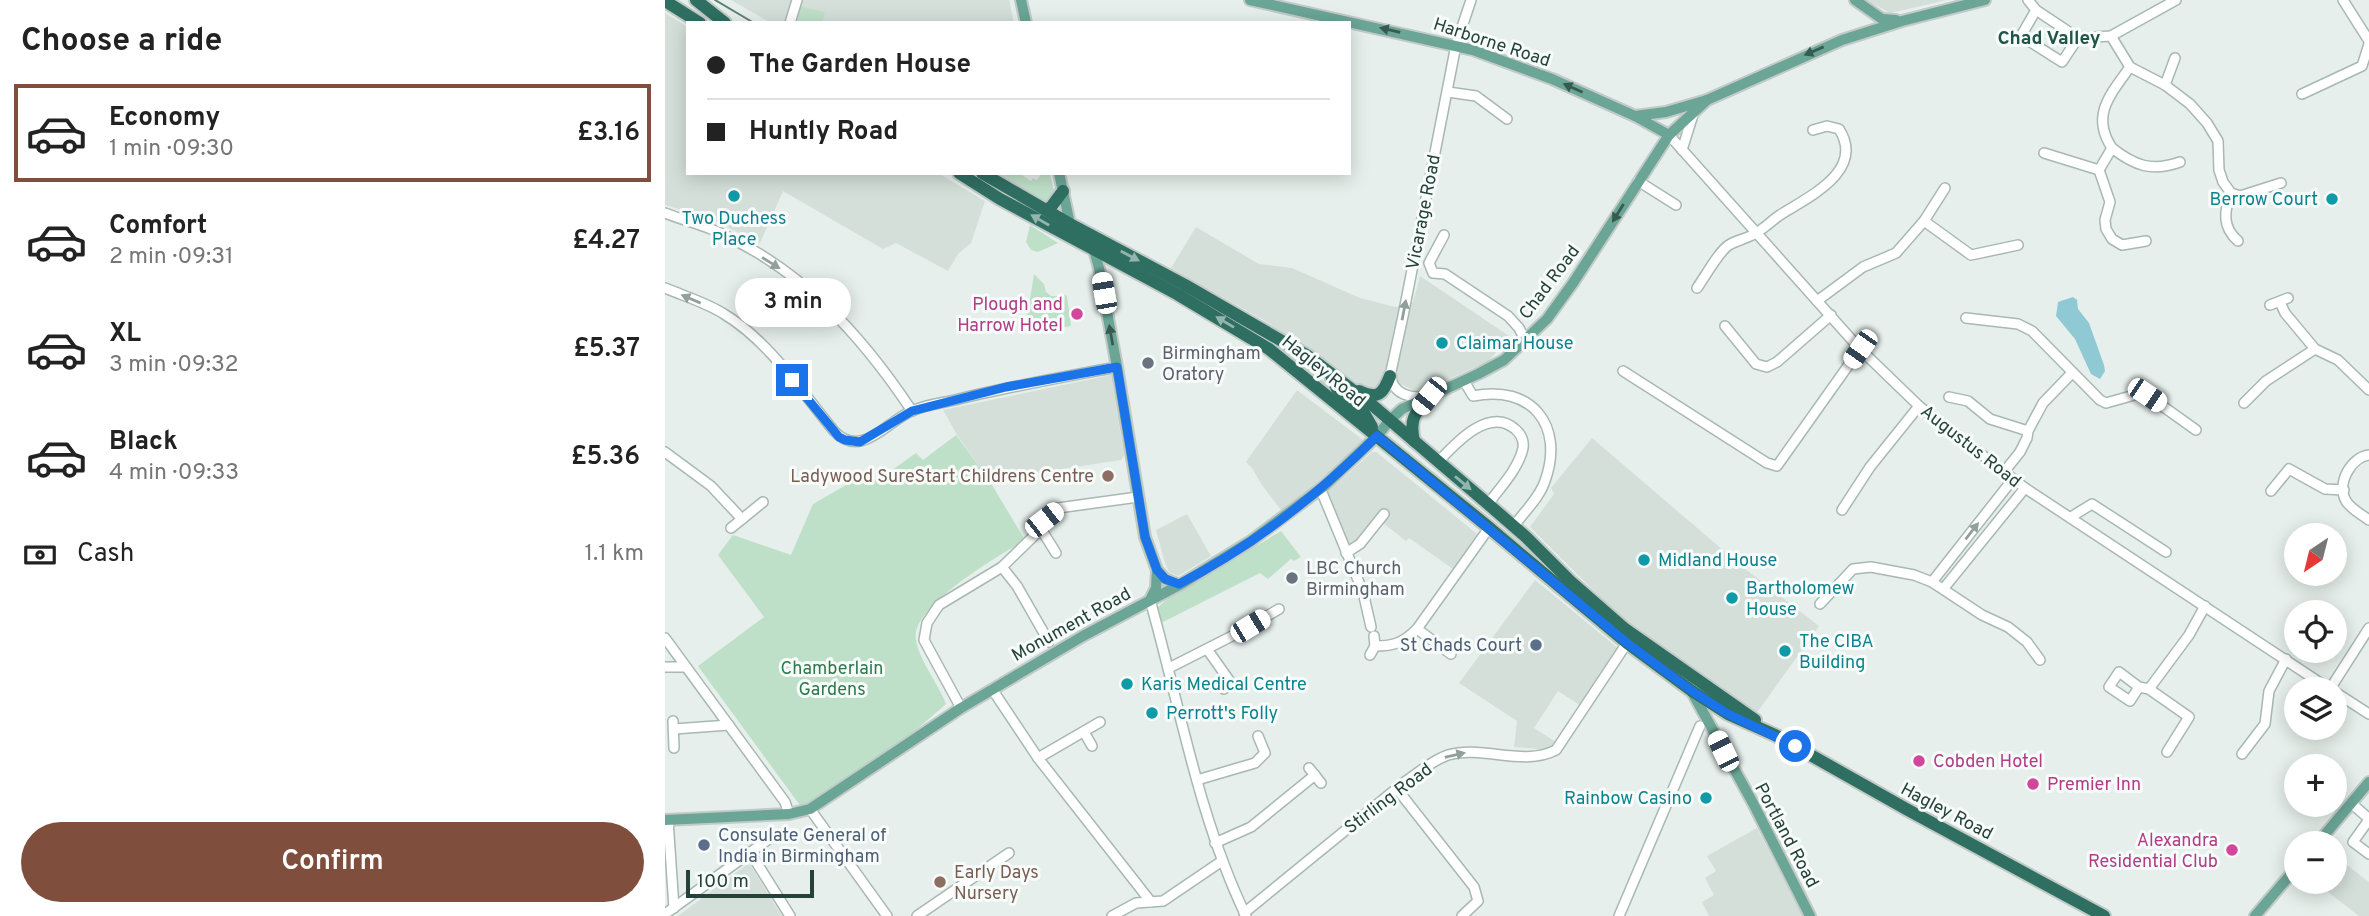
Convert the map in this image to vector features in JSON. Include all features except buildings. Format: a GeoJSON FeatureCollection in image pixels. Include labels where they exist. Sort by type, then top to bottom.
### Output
{"type":"FeatureCollection","features":[{"type":"Feature","properties":{"kind":"highway"},"geometry":{"type":"LineString","coordinates":[[665,1],[697,21]]}},
{"type":"Feature","properties":{"kind":"highway"},"geometry":{"type":"LineString","coordinates":[[697,1],[722,21]]}},
{"type":"Feature","properties":{"kind":"highway","name":"Hagley Road"},"geometry":{"type":"LineString","coordinates":[[962,175],[1000,199],[1185,285],[1276,336],[1329,372],[1390,420],[1514,526],[1591,600],[1669,662],[1736,705],[1775,735]]}},
{"type":"Feature","properties":{"kind":"highway","name":"Hagley Road"},"geometry":{"type":"LineString","coordinates":[[985,175],[1070,224],[1094,244],[1269,349],[1627,643],[1692,691],[1728,714],[1775,735],[1900,806],[2105,916]]}},
{"type":"Feature","properties":{"kind":"highway"},"geometry":{"type":"LineString","coordinates":[[1046,210],[1063,191]]}},
{"type":"Feature","properties":{"kind":"highway"},"geometry":{"type":"LineString","coordinates":[[1269,349],[1276,336]]}},
{"type":"Feature","properties":{"kind":"highway"},"geometry":{"type":"LineString","coordinates":[[1329,372],[1337,389],[1364,413],[1377,436]]}},
{"type":"Feature","properties":{"kind":"highway"},"geometry":{"type":"LineString","coordinates":[[1349,387],[1370,396],[1378,394],[1386,387],[1389,376]]}},
{"type":"Feature","properties":{"kind":"highway"},"geometry":{"type":"LineString","coordinates":[[1414,442],[1411,428],[1415,414],[1429,396]]}},
{"type":"Feature","properties":{"kind":"highway"},"geometry":{"type":"LineString","coordinates":[[1487,527],[1484,510],[1488,504]]}},
{"type":"Feature","properties":{"kind":"main road"},"geometry":{"type":"LineString","coordinates":[[1021,0],[1026,21]]}},
{"type":"Feature","properties":{"kind":"main road","name":"Harborne Road"},"geometry":{"type":"LineString","coordinates":[[1250,0],[1346,21]]}},
{"type":"Feature","properties":{"kind":"main road"},"geometry":{"type":"LineString","coordinates":[[1855,0],[1880,24]]}},
{"type":"Feature","properties":{"kind":"main road"},"geometry":{"type":"LineString","coordinates":[[1636,116],[1667,112],[1707,100],[1880,24],[1985,0]]}},
{"type":"Feature","properties":{"kind":"main road","name":"Harborne Road"},"geometry":{"type":"LineString","coordinates":[[1351,22],[1456,45],[1552,79],[1636,116],[1676,143]]}},
{"type":"Feature","properties":{"kind":"main road"},"geometry":{"type":"LineString","coordinates":[[1676,143],[1694,111],[1707,100]]}},
{"type":"Feature","properties":{"kind":"main road","name":"Chad Road"},"geometry":{"type":"LineString","coordinates":[[1390,420],[1402,409],[1504,360],[1547,319],[1662,145],[1676,143]]}},
{"type":"Feature","properties":{"kind":"main road"},"geometry":{"type":"LineString","coordinates":[[1059,175],[1070,224]]}},
{"type":"Feature","properties":{"kind":"main road"},"geometry":{"type":"LineString","coordinates":[[1094,244],[1145,537],[1157,570],[1165,579],[1179,584]]}},
{"type":"Feature","properties":{"kind":"main road","name":"Monument Road"},"geometry":{"type":"LineString","coordinates":[[666,820],[789,814],[810,808],[992,689],[1251,541],[1318,490],[1377,436],[1390,420]]}},
{"type":"Feature","properties":{"kind":"main road"},"geometry":{"type":"LineString","coordinates":[[1150,600],[1156,588],[1157,570]]}},
{"type":"Feature","properties":{"kind":"main road","name":"Portland Road"},"geometry":{"type":"LineString","coordinates":[[1669,662],[1692,691],[1810,916]]}},
{"type":"Feature","properties":{"kind":"main road"},"geometry":{"type":"LineString","coordinates":[[2328,831],[2369,782]]}},
{"type":"Feature","properties":{"kind":"main road"},"geometry":{"type":"LineString","coordinates":[[2255,916],[2284,882]]}},
{"type":"Feature","properties":{"kind":"street"},"geometry":{"type":"LineString","coordinates":[[791,21],[797,0]]}},
{"type":"Feature","properties":{"kind":"street","name":"Vicarage Road"},"geometry":{"type":"LineString","coordinates":[[1389,376],[1456,45],[1471,0]]}},
{"type":"Feature","properties":{"kind":"street"},"geometry":{"type":"LineString","coordinates":[[2028,0],[2036,10],[2078,38],[2111,36],[2176,0]]}},
{"type":"Feature","properties":{"kind":"street"},"geometry":{"type":"LineString","coordinates":[[2302,94],[2362,66],[2369,43],[2343,0]]}},
{"type":"Feature","properties":{"kind":"street"},"geometry":{"type":"LineString","coordinates":[[2036,10],[2021,36],[2062,62],[2078,38]]}},
{"type":"Feature","properties":{"kind":"street"},"geometry":{"type":"LineString","coordinates":[[2111,36],[2130,66],[2165,85],[2190,104],[2207,123],[2218,141],[2218,170],[2231,193],[2240,196],[2281,183]]}},
{"type":"Feature","properties":{"kind":"street"},"geometry":{"type":"LineString","coordinates":[[2165,85],[2175,58]]}},
{"type":"Feature","properties":{"kind":"street"},"geometry":{"type":"LineString","coordinates":[[2130,66],[2103,109],[2106,138],[2112,148],[2123,157],[2149,167],[2164,167],[2180,162]]}},
{"type":"Feature","properties":{"kind":"street"},"geometry":{"type":"LineString","coordinates":[[1448,92],[1476,96],[1507,119]]}},
{"type":"Feature","properties":{"kind":"street"},"geometry":{"type":"LineString","coordinates":[[1676,143],[1694,111]]}},
{"type":"Feature","properties":{"kind":"street"},"geometry":{"type":"LineString","coordinates":[[1697,288],[1727,246],[1756,234],[1828,184],[1843,164],[1846,139],[1839,129],[1827,126],[1813,130]]}},
{"type":"Feature","properties":{"kind":"street","name":"Augustus Road"},"geometry":{"type":"LineString","coordinates":[[1676,143],[1860,349],[1919,406],[2025,488],[2284,658]]}},
{"type":"Feature","properties":{"kind":"street"},"geometry":{"type":"LineString","coordinates":[[2112,148],[2099,170],[2110,202],[2105,220],[2106,229],[2112,239],[2122,245],[2146,241]]}},
{"type":"Feature","properties":{"kind":"street"},"geometry":{"type":"LineString","coordinates":[[2044,153],[2099,170]]}},
{"type":"Feature","properties":{"kind":"street"},"geometry":{"type":"LineString","coordinates":[[1638,181],[1676,205]]}},
{"type":"Feature","properties":{"kind":"street"},"geometry":{"type":"LineString","coordinates":[[1817,301],[1863,267],[1896,253],[1924,221],[1945,188]]}},
{"type":"Feature","properties":{"kind":"street"},"geometry":{"type":"LineString","coordinates":[[2231,193],[2226,207],[2226,219],[2229,233],[2238,241]]}},
{"type":"Feature","properties":{"kind":"street"},"geometry":{"type":"LineString","coordinates":[[665,213],[712,230],[742,245],[812,292],[851,329],[884,369],[912,411]]}},
{"type":"Feature","properties":{"kind":"street"},"geometry":{"type":"LineString","coordinates":[[1924,221],[1971,255],[2018,245]]}},
{"type":"Feature","properties":{"kind":"street"},"geometry":{"type":"LineString","coordinates":[[1433,273],[1429,263],[1444,235]]}},
{"type":"Feature","properties":{"kind":"street"},"geometry":{"type":"LineString","coordinates":[[1413,266],[1445,274],[1508,316],[1525,340]]}},
{"type":"Feature","properties":{"kind":"street"},"geometry":{"type":"LineString","coordinates":[[665,288],[724,313],[750,334],[778,363],[834,431],[845,440],[854,442],[865,441],[912,411],[1006,387],[1117,367]]}},
{"type":"Feature","properties":{"kind":"street"},"geometry":{"type":"LineString","coordinates":[[2279,302],[2315,349],[2338,360],[2369,390]]}},
{"type":"Feature","properties":{"kind":"street"},"geometry":{"type":"LineString","coordinates":[[1725,326],[1756,363],[1767,367],[1777,362],[1831,315]]}},
{"type":"Feature","properties":{"kind":"street"},"geometry":{"type":"LineString","coordinates":[[1966,318],[2018,324],[2032,331],[2072,373],[2106,403],[2138,394],[2147,395],[2196,430]]}},
{"type":"Feature","properties":{"kind":"street"},"geometry":{"type":"LineString","coordinates":[[1623,370],[1767,463],[1777,466],[1860,349]]}},
{"type":"Feature","properties":{"kind":"street"},"geometry":{"type":"LineString","coordinates":[[2244,403],[2266,381],[2315,349]]}},
{"type":"Feature","properties":{"kind":"street"},"geometry":{"type":"LineString","coordinates":[[2004,472],[2020,452],[2043,403],[2072,373]]}},
{"type":"Feature","properties":{"kind":"street"},"geometry":{"type":"LineString","coordinates":[[1389,376],[1392,385],[1403,395],[1413,398],[1429,396]]}},
{"type":"Feature","properties":{"kind":"street"},"geometry":{"type":"LineString","coordinates":[[1464,381],[1473,396],[1493,393],[1512,395],[1529,403],[1540,414],[1547,428],[1551,442],[1545,482],[1514,526]]}},
{"type":"Feature","properties":{"kind":"street"},"geometry":{"type":"LineString","coordinates":[[1949,397],[1968,401],[1990,419],[2028,431]]}},
{"type":"Feature","properties":{"kind":"street"},"geometry":{"type":"LineString","coordinates":[[1842,510],[1870,467],[1919,406]]}},
{"type":"Feature","properties":{"kind":"street"},"geometry":{"type":"LineString","coordinates":[[1438,462],[1473,429],[1489,423],[1503,422],[1514,427],[1522,436],[1523,447],[1516,464],[1488,504]]}},
{"type":"Feature","properties":{"kind":"street"},"geometry":{"type":"LineString","coordinates":[[665,452],[711,486],[742,519]]}},
{"type":"Feature","properties":{"kind":"street"},"geometry":{"type":"LineString","coordinates":[[2369,455],[2361,456],[2353,463],[2346,475],[2344,490],[2347,504],[2369,520]]}},
{"type":"Feature","properties":{"kind":"street"},"geometry":{"type":"LineString","coordinates":[[2271,491],[2289,469],[2325,489],[2344,490]]}},
{"type":"Feature","properties":{"kind":"street"},"geometry":{"type":"LineString","coordinates":[[1932,582],[2013,479]]}},
{"type":"Feature","properties":{"kind":"street"},"geometry":{"type":"LineString","coordinates":[[1944,588],[2025,488]]}},
{"type":"Feature","properties":{"kind":"street"},"geometry":{"type":"LineString","coordinates":[[1318,490],[1323,495],[1367,605],[1373,641],[1395,646],[1406,641],[1417,629],[1487,527]]}},
{"type":"Feature","properties":{"kind":"street"},"geometry":{"type":"LineString","coordinates":[[961,708],[925,645],[926,626],[935,610],[948,598],[1003,567],[1058,508],[1138,497]]}},
{"type":"Feature","properties":{"kind":"street"},"geometry":{"type":"LineString","coordinates":[[731,528],[763,502]]}},
{"type":"Feature","properties":{"kind":"street"},"geometry":{"type":"LineString","coordinates":[[2071,517],[2091,504],[2166,552]]}},
{"type":"Feature","properties":{"kind":"street"},"geometry":{"type":"LineString","coordinates":[[1346,552],[1360,544],[1384,514]]}},
{"type":"Feature","properties":{"kind":"street"},"geometry":{"type":"LineString","coordinates":[[1041,529],[1056,553]]}},
{"type":"Feature","properties":{"kind":"street"},"geometry":{"type":"LineString","coordinates":[[1003,567],[1049,642]]}},
{"type":"Feature","properties":{"kind":"street"},"geometry":{"type":"LineString","coordinates":[[1820,604],[1853,569],[1914,575],[1944,588],[1982,615],[2008,628],[2027,642],[2040,660]]}},
{"type":"Feature","properties":{"kind":"street"},"geometry":{"type":"LineString","coordinates":[[1150,600],[1215,843],[1245,914]]}},
{"type":"Feature","properties":{"kind":"street"},"geometry":{"type":"LineString","coordinates":[[2167,752],[2189,718],[2144,688],[2189,635],[2205,606]]}},
{"type":"Feature","properties":{"kind":"street"},"geometry":{"type":"LineString","coordinates":[[1169,668],[1279,609]]}},
{"type":"Feature","properties":{"kind":"street"},"geometry":{"type":"LineString","coordinates":[[2340,677],[2369,628]]}},
{"type":"Feature","properties":{"kind":"street"},"geometry":{"type":"LineString","coordinates":[[1417,629],[1451,654]]}},
{"type":"Feature","properties":{"kind":"street"},"geometry":{"type":"LineString","coordinates":[[665,638],[785,802],[789,814]]}},
{"type":"Feature","properties":{"kind":"street","name":"Stirling Road"},"geometry":{"type":"LineString","coordinates":[[1245,914],[1430,764],[1447,756],[1466,752],[1547,755],[1556,750],[1627,643]]}},
{"type":"Feature","properties":{"kind":"street"},"geometry":{"type":"LineString","coordinates":[[1207,649],[1230,682],[1224,689]]}},
{"type":"Feature","properties":{"kind":"street"},"geometry":{"type":"LineString","coordinates":[[2242,754],[2265,724],[2269,691],[2284,663]]}},
{"type":"Feature","properties":{"kind":"street","name":"Augustus Road"},"geometry":{"type":"LineString","coordinates":[[2292,663],[2313,677]]}},
{"type":"Feature","properties":{"kind":"street"},"geometry":{"type":"LineString","coordinates":[[665,667],[686,667]]}},
{"type":"Feature","properties":{"kind":"street"},"geometry":{"type":"LineString","coordinates":[[992,689],[1038,758],[1151,902]]}},
{"type":"Feature","properties":{"kind":"street","name":"Augustus Road"},"geometry":{"type":"LineString","coordinates":[[2347,700],[2369,714]]}},
{"type":"Feature","properties":{"kind":"street"},"geometry":{"type":"LineString","coordinates":[[1038,758],[1100,722]]}},
{"type":"Feature","properties":{"kind":"street"},"geometry":{"type":"LineString","coordinates":[[674,748],[673,725],[729,725]]}},
{"type":"Feature","properties":{"kind":"street"},"geometry":{"type":"LineString","coordinates":[[1619,916],[1700,726]]}},
{"type":"Feature","properties":{"kind":"street"},"geometry":{"type":"LineString","coordinates":[[1084,732],[1091,746]]}},
{"type":"Feature","properties":{"kind":"street"},"geometry":{"type":"LineString","coordinates":[[1197,780],[1255,763],[1265,753],[1258,736]]}},
{"type":"Feature","properties":{"kind":"street"},"geometry":{"type":"LineString","coordinates":[[1215,843],[1251,827],[1315,775]]}},
{"type":"Feature","properties":{"kind":"street"},"geometry":{"type":"LineString","coordinates":[[1397,789],[1474,887],[1478,901],[1462,916]]}},
{"type":"Feature","properties":{"kind":"street"},"geometry":{"type":"LineString","coordinates":[[2351,803],[2368,821],[2353,842],[2369,855]]}},
{"type":"Feature","properties":{"kind":"street"},"geometry":{"type":"LineString","coordinates":[[810,808],[887,916]]}},
{"type":"Feature","properties":{"kind":"street"},"geometry":{"type":"LineString","coordinates":[[666,820],[669,911]]}},
{"type":"Feature","properties":{"kind":"street"},"geometry":{"type":"LineString","coordinates":[[669,911],[772,836]]}},
{"type":"Feature","properties":{"kind":"street"},"geometry":{"type":"LineString","coordinates":[[750,852],[790,916]]}},
{"type":"Feature","properties":{"kind":"street"},"geometry":{"type":"LineString","coordinates":[[917,916],[1009,853]]}},
{"type":"Feature","properties":{"kind":"street"},"geometry":{"type":"LineString","coordinates":[[1112,916],[1136,903],[1163,901],[1222,861]]}},
{"type":"Feature","properties":{"kind":"shaded area"},"geometry":{"type":"Polygon","coordinates":[[[731,0],[1009,0],[1014,21],[768,21],[731,0]]]}},
{"type":"Feature","properties":{"kind":"shaded area"},"geometry":{"type":"Polygon","coordinates":[[[1866,0],[1947,0],[1890,13],[1866,0]]]}},
{"type":"Feature","properties":{"kind":"shaded area"},"geometry":{"type":"Polygon","coordinates":[[[665,13],[686,26],[686,175],[941,175],[985,201],[971,243],[958,254],[948,271],[896,243],[883,249],[783,191],[760,243],[708,218],[665,205],[665,13]]]}},
{"type":"Feature","properties":{"kind":"shaded area"},"geometry":{"type":"Polygon","coordinates":[[[1196,227],[1259,264],[1292,268],[1360,298],[1395,307],[1413,302],[1420,276],[1509,336],[1489,361],[1418,393],[1389,378],[1372,393],[1267,322],[1171,268],[1196,227]]]}},
{"type":"Feature","properties":{"kind":"shaded area"},"geometry":{"type":"Polygon","coordinates":[[[1111,375],[1124,455],[1121,460],[989,480],[943,410],[1111,375]]]}},
{"type":"Feature","properties":{"kind":"shaded area"},"geometry":{"type":"Polygon","coordinates":[[[1297,390],[1367,443],[1318,485],[1281,510],[1246,462],[1297,390]]]}},
{"type":"Feature","properties":{"kind":"shaded area"},"geometry":{"type":"Polygon","coordinates":[[[1592,438],[1744,568],[1819,626],[1756,714],[1630,627],[1530,527],[1554,494],[1551,488],[1592,438]]]}},
{"type":"Feature","properties":{"kind":"shaded area"},"geometry":{"type":"Polygon","coordinates":[[[1372,452],[1376,452],[1477,534],[1453,569],[1409,538],[1406,541],[1382,522],[1352,550],[1327,493],[1372,452]]]}},
{"type":"Feature","properties":{"kind":"shaded area"},"geometry":{"type":"Polygon","coordinates":[[[1187,514],[1211,556],[1178,576],[1169,572],[1156,530],[1187,514]]]}},
{"type":"Feature","properties":{"kind":"shaded area"},"geometry":{"type":"Polygon","coordinates":[[[1535,580],[1619,649],[1581,706],[1558,691],[1534,728],[1556,742],[1553,747],[1540,749],[1514,747],[1517,721],[1459,683],[1535,580]]]}},
{"type":"Feature","properties":{"kind":"shaded area"},"geometry":{"type":"Polygon","coordinates":[[[1757,828],[1803,916],[1709,916],[1702,902],[1714,895],[1705,878],[1716,871],[1707,856],[1757,828]]]}},
{"type":"Feature","properties":{"kind":"shaded area"},"geometry":{"type":"Polygon","coordinates":[[[749,863],[782,916],[678,916],[749,863]]]}},
{"type":"Feature","properties":{"kind":"shaded area"},"geometry":{"type":"Polygon","coordinates":[[[2347,865],[2369,882],[2369,916],[2359,916],[2331,894],[2347,894],[2347,865]]]}},
{"type":"Feature","properties":{"kind":"green space"},"geometry":{"type":"Polygon","coordinates":[[[799,6],[825,12],[823,21],[793,21],[799,6]]]}},
{"type":"Feature","properties":{"kind":"green space"},"geometry":{"type":"Polygon","coordinates":[[[1002,175],[1022,175],[1031,181],[1033,178],[1037,180],[1041,175],[1050,175],[1055,196],[1047,203],[1002,175]]]}},
{"type":"Feature","properties":{"kind":"green space"},"geometry":{"type":"Polygon","coordinates":[[[1030,225],[1058,243],[1038,252],[1031,250],[1026,242],[1030,225]]]}},
{"type":"Feature","properties":{"kind":"green space"},"geometry":{"type":"Polygon","coordinates":[[[1034,274],[1051,296],[1061,293],[1067,296],[1071,326],[1030,333],[1027,318],[1034,274]]]}},
{"type":"Feature","properties":{"kind":"green space"},"geometry":{"type":"Polygon","coordinates":[[[1281,346],[1345,398],[1343,401],[1277,348],[1281,346]]]}},
{"type":"Feature","properties":{"kind":"green space","name":"Chamberlain Gardens"},"geometry":{"type":"Polygon","coordinates":[[[956,435],[989,480],[1025,540],[958,583],[927,612],[918,627],[918,648],[946,704],[916,730],[820,797],[807,804],[799,804],[698,666],[764,617],[718,555],[733,535],[791,555],[813,504],[860,477],[878,480],[916,453],[923,460],[956,435]]]}},
{"type":"Feature","properties":{"kind":"green space"},"geometry":{"type":"Polygon","coordinates":[[[1281,531],[1301,557],[1294,561],[1291,559],[1268,579],[1260,573],[1161,623],[1158,607],[1166,600],[1281,531]]]}},
{"type":"Feature","properties":{"kind":"water"},"geometry":{"type":"Polygon","coordinates":[[[2073,297],[2089,323],[2104,365],[2105,371],[2100,379],[2091,374],[2075,339],[2056,316],[2058,302],[2073,297]]]}},
{"type":"Feature","properties":{"kind":"tram line"},"geometry":{"type":"LineString","coordinates":[[715,0],[751,21]]}},
{"type":"Feature","properties":{"kind":"place","name":"Two Duchess Place"},"geometry":{"type":"Point","coordinates":[734,196]}},
{"type":"Feature","properties":{"kind":"place","name":"Berrow Court"},"geometry":{"type":"Point","coordinates":[2332,199]}},
{"type":"Feature","properties":{"kind":"place","name":"Plough and Harrow Hotel"},"geometry":{"type":"Point","coordinates":[1077,314]}},
{"type":"Feature","properties":{"kind":"place","name":"Claimar House"},"geometry":{"type":"Point","coordinates":[1442,343]}},
{"type":"Feature","properties":{"kind":"place","name":"Birmingham Oratory"},"geometry":{"type":"Point","coordinates":[1148,363]}},
{"type":"Feature","properties":{"kind":"place","name":"Ladywood SureStart Childrens Centre"},"geometry":{"type":"Point","coordinates":[1108,476]}},
{"type":"Feature","properties":{"kind":"place","name":"Midland House"},"geometry":{"type":"Point","coordinates":[1644,560]}},
{"type":"Feature","properties":{"kind":"place","name":"LBC Church Birmingham"},"geometry":{"type":"Point","coordinates":[1292,578]}},
{"type":"Feature","properties":{"kind":"place","name":"Bartholomew House"},"geometry":{"type":"Point","coordinates":[1732,598]}},
{"type":"Feature","properties":{"kind":"place","name":"St Chads Court"},"geometry":{"type":"Point","coordinates":[1536,645]}},
{"type":"Feature","properties":{"kind":"place","name":"The CIBA Building"},"geometry":{"type":"Point","coordinates":[1785,651]}},
{"type":"Feature","properties":{"kind":"place","name":"Karis Medical Centre"},"geometry":{"type":"Point","coordinates":[1127,684]}},
{"type":"Feature","properties":{"kind":"place","name":"Perrott's Folly"},"geometry":{"type":"Point","coordinates":[1152,713]}},
{"type":"Feature","properties":{"kind":"place","name":"Cobden Hotel"},"geometry":{"type":"Point","coordinates":[1919,761]}},
{"type":"Feature","properties":{"kind":"place","name":"Premier Inn"},"geometry":{"type":"Point","coordinates":[2033,784]}},
{"type":"Feature","properties":{"kind":"place","name":"Rainbow Casino"},"geometry":{"type":"Point","coordinates":[1706,798]}},
{"type":"Feature","properties":{"kind":"place","name":"Consulate General of India in Birmingham"},"geometry":{"type":"Point","coordinates":[704,845]}},
{"type":"Feature","properties":{"kind":"place","name":"Alexandra Residential Club"},"geometry":{"type":"Point","coordinates":[2232,850]}},
{"type":"Feature","properties":{"kind":"place","name":"Early Days Nursery"},"geometry":{"type":"Point","coordinates":[940,882]}},
{"type":"Feature","properties":{"kind":"district","name":"Chad Valley"},"geometry":{"type":"Point","coordinates":[2049,37]}},
{"type":"Feature","properties":{"kind":"route"},"geometry":{"type":"LineString","coordinates":[[792,380],[839,437],[860,442],[912,411],[1006,387],[1117,367],[1145,537],[1157,570],[1165,579],[1179,584],[1251,541],[1296,509],[1324,487],[1377,436],[1627,643],[1728,714],[1795,746]]}}]}
